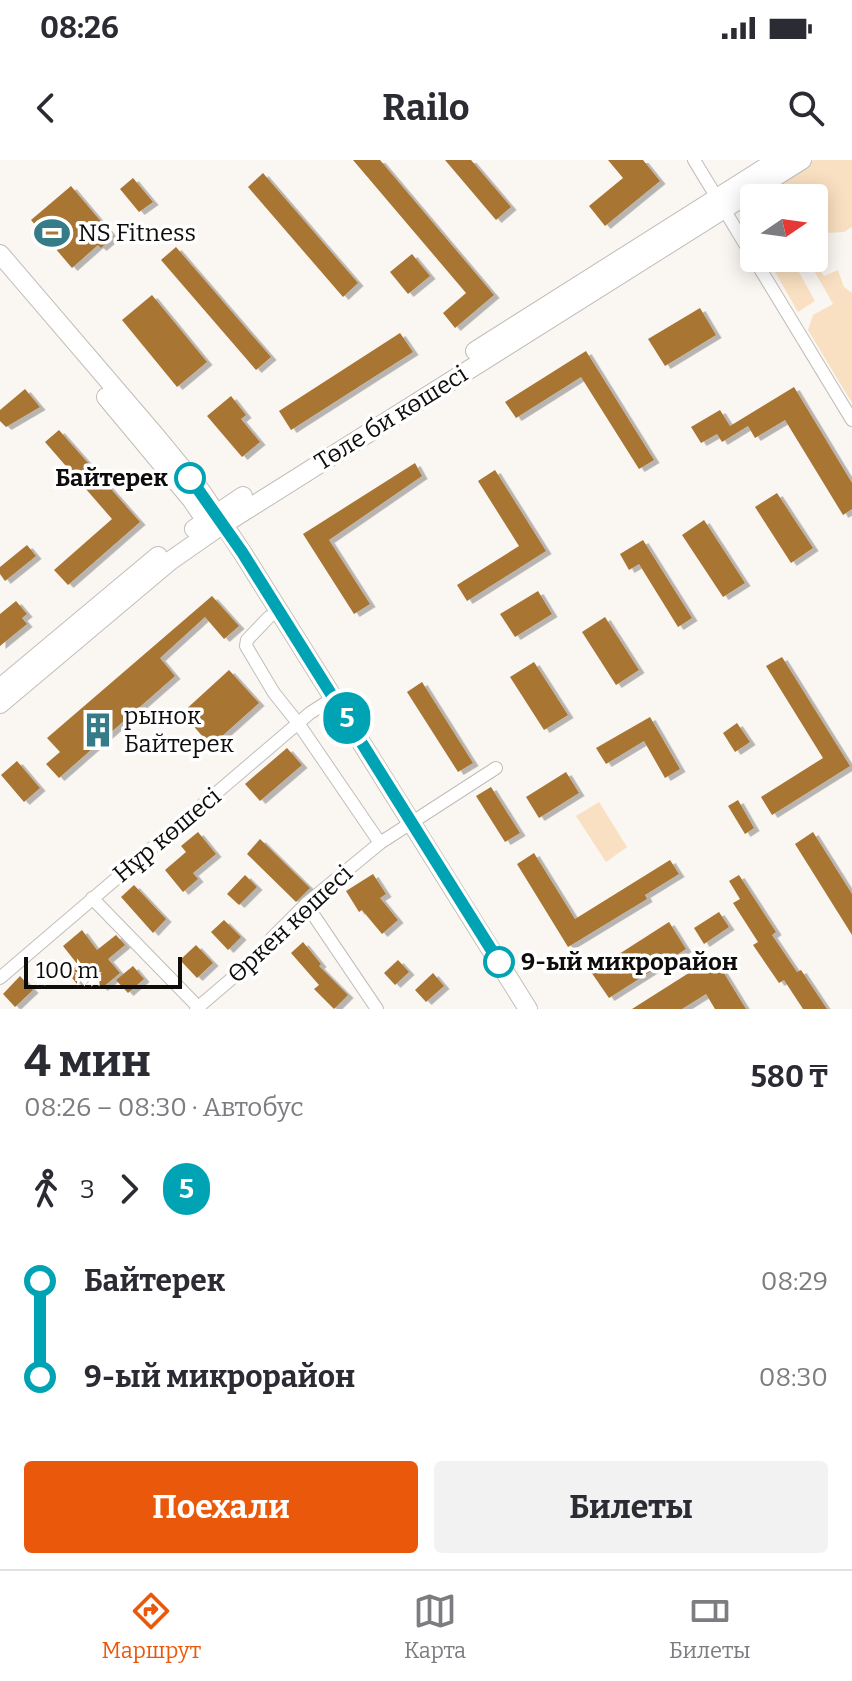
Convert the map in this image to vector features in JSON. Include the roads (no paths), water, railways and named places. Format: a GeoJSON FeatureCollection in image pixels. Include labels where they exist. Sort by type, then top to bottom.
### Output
{"type":"FeatureCollection","features":[{"type":"Feature","properties":{"kind":"main road","name":"Төле би көшесі"},"geometry":{"type":"LineString","coordinates":[[720,204],[777,160]]}},
{"type":"Feature","properties":{"kind":"main road","name":"Төле би көшесі"},"geometry":{"type":"LineString","coordinates":[[0,688],[162,552],[720,204],[802,160]]}},
{"type":"Feature","properties":{"kind":"main road"},"geometry":{"type":"LineString","coordinates":[[0,254],[155,435],[332,706]]}},
{"type":"Feature","properties":{"kind":"main road"},"geometry":{"type":"LineString","coordinates":[[0,273],[214,522],[269,617],[413,822],[528,1009]]}},
{"type":"Feature","properties":{"kind":"main road","name":"Төле би көшесі"},"geometry":{"type":"LineString","coordinates":[[0,704],[214,522]]}},
{"type":"Feature","properties":{"kind":"main road"},"geometry":{"type":"LineString","coordinates":[[413,822],[515,1009]]}},
{"type":"Feature","properties":{"kind":"street"},"geometry":{"type":"LineString","coordinates":[[694,160],[852,420]]}},
{"type":"Feature","properties":{"kind":"street"},"geometry":{"type":"LineString","coordinates":[[269,617],[247,640],[246,646],[274,693],[380,843]]}},
{"type":"Feature","properties":{"kind":"street","name":"Нұр көшесі"},"geometry":{"type":"LineString","coordinates":[[0,978],[298,723],[332,706]]}},
{"type":"Feature","properties":{"kind":"street","name":"Өркен көшесі"},"geometry":{"type":"LineString","coordinates":[[198,1008],[257,957],[306,904],[380,843],[496,768]]}},
{"type":"Feature","properties":{"kind":"street"},"geometry":{"type":"LineString","coordinates":[[92,898],[198,1008]]}},
{"type":"Feature","properties":{"kind":"street"},"geometry":{"type":"LineString","coordinates":[[306,904],[377,1009]]}},
{"type":"Feature","properties":{"kind":"place","name":"NS Fitness"},"geometry":{"type":"Point","coordinates":[52,233]}},
{"type":"Feature","properties":{"kind":"place","name":"Байтерек"},"geometry":{"type":"Point","coordinates":[190,478]}},
{"type":"Feature","properties":{"kind":"place","name":"рынок Байтерек"},"geometry":{"type":"Point","coordinates":[98,730]}},
{"type":"Feature","properties":{"kind":"place","name":"9-ый микрорайон"},"geometry":{"type":"Point","coordinates":[499,962]}}]}
